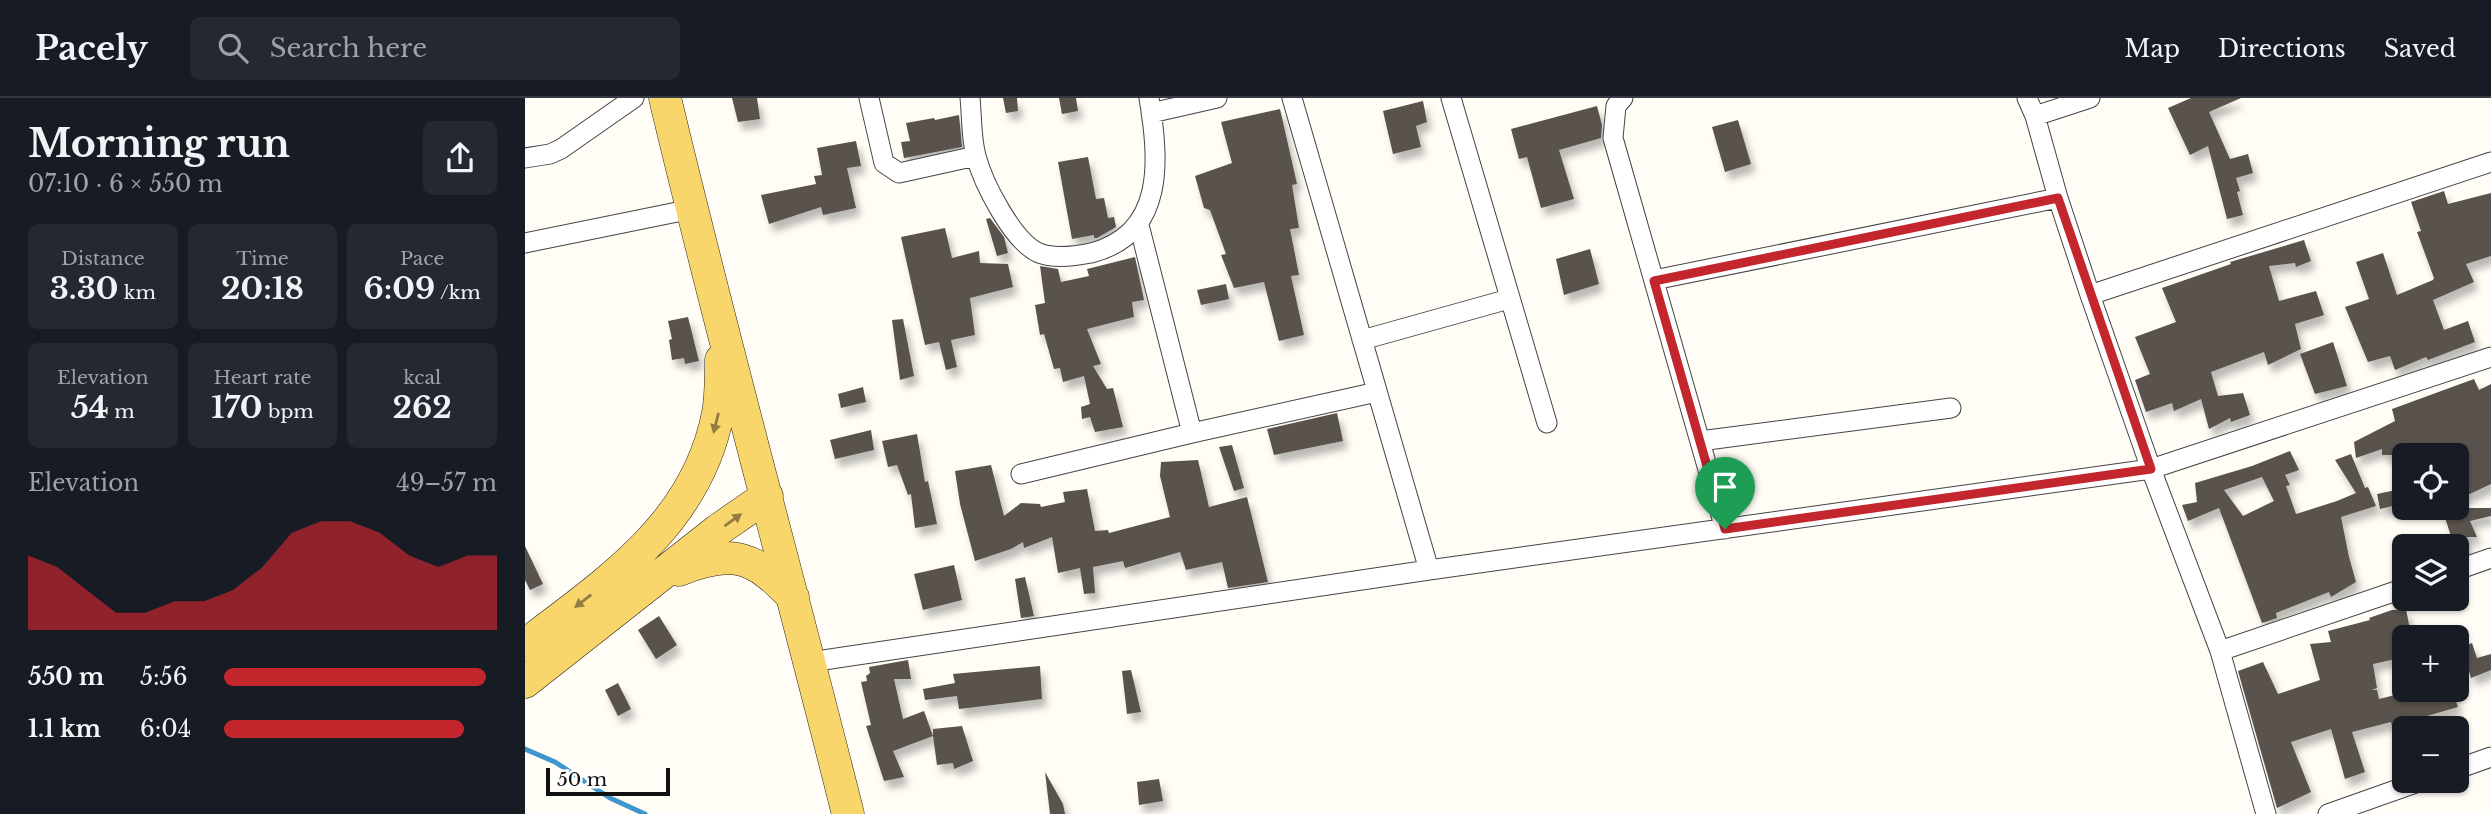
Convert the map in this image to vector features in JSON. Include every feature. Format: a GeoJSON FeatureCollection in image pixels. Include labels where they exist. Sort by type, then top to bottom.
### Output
{"type":"FeatureCollection","features":[{"type":"Feature","properties":{"kind":"main road"},"geometry":{"type":"LineString","coordinates":[[665,98],[722,330],[848,814]]}},
{"type":"Feature","properties":{"kind":"main road"},"geometry":{"type":"LineString","coordinates":[[525,645],[643,551],[681,501],[700,470],[719,411],[722,330]]}},
{"type":"Feature","properties":{"kind":"main road"},"geometry":{"type":"LineString","coordinates":[[525,682],[718,530],[767,496]]}},
{"type":"Feature","properties":{"kind":"main road"},"geometry":{"type":"LineString","coordinates":[[658,579],[691,565],[727,558],[758,565],[771,573],[793,597]]}},
{"type":"Feature","properties":{"kind":"street"},"geometry":{"type":"LineString","coordinates":[[525,158],[550,154],[561,149],[634,98]]}},
{"type":"Feature","properties":{"kind":"street"},"geometry":{"type":"LineString","coordinates":[[869,98],[884,163],[899,173],[976,156]]}},
{"type":"Feature","properties":{"kind":"street"},"geometry":{"type":"LineString","coordinates":[[970,98],[976,156],[994,200],[1019,237],[1038,253],[1060,256],[1078,256],[1098,251],[1117,243],[1139,225],[1152,196],[1155,136],[1150,105],[1217,98]]}},
{"type":"Feature","properties":{"kind":"street"},"geometry":{"type":"LineString","coordinates":[[1292,98],[1429,570]]}},
{"type":"Feature","properties":{"kind":"street"},"geometry":{"type":"LineString","coordinates":[[1451,98],[1547,423]]}},
{"type":"Feature","properties":{"kind":"street"},"geometry":{"type":"LineString","coordinates":[[1623,98],[1616,106],[1613,138],[1725,529]]}},
{"type":"Feature","properties":{"kind":"street"},"geometry":{"type":"LineString","coordinates":[[2027,98],[2090,295],[2151,469],[2220,651],[2266,814]]}},
{"type":"Feature","properties":{"kind":"street"},"geometry":{"type":"LineString","coordinates":[[2035,117],[2090,98]]}},
{"type":"Feature","properties":{"kind":"street"},"geometry":{"type":"LineString","coordinates":[[2090,295],[2491,162]]}},
{"type":"Feature","properties":{"kind":"street"},"geometry":{"type":"LineString","coordinates":[[1654,281],[2058,198]]}},
{"type":"Feature","properties":{"kind":"street"},"geometry":{"type":"LineString","coordinates":[[525,243],[692,209]]}},
{"type":"Feature","properties":{"kind":"street"},"geometry":{"type":"LineString","coordinates":[[1139,225],[1192,433]]}},
{"type":"Feature","properties":{"kind":"street"},"geometry":{"type":"LineString","coordinates":[[1362,340],[1509,299]]}},
{"type":"Feature","properties":{"kind":"street"},"geometry":{"type":"LineString","coordinates":[[810,662],[1429,570],[2151,469],[2491,357]]}},
{"type":"Feature","properties":{"kind":"street"},"geometry":{"type":"LineString","coordinates":[[1021,474],[1377,392]]}},
{"type":"Feature","properties":{"kind":"street"},"geometry":{"type":"LineString","coordinates":[[1699,441],[1951,408]]}},
{"type":"Feature","properties":{"kind":"street"},"geometry":{"type":"LineString","coordinates":[[2469,566],[2491,558]]}},
{"type":"Feature","properties":{"kind":"street"},"geometry":{"type":"LineString","coordinates":[[2220,651],[2392,592]]}},
{"type":"Feature","properties":{"kind":"street"},"geometry":{"type":"LineString","coordinates":[[2469,765],[2491,757]]}},
{"type":"Feature","properties":{"kind":"street"},"geometry":{"type":"LineString","coordinates":[[2328,814],[2392,791]]}},
{"type":"Feature","properties":{"kind":"building"},"geometry":{"type":"Polygon","coordinates":[[[732,98],[757,98],[760,119],[738,122],[732,98]]]}},
{"type":"Feature","properties":{"kind":"building"},"geometry":{"type":"Polygon","coordinates":[[[1003,98],[1017,98],[1018,111],[1006,113],[1003,98]]]}},
{"type":"Feature","properties":{"kind":"building"},"geometry":{"type":"Polygon","coordinates":[[[1059,98],[1076,98],[1078,111],[1062,114],[1059,98]]]}},
{"type":"Feature","properties":{"kind":"building"},"geometry":{"type":"Polygon","coordinates":[[[2191,98],[2241,98],[2209,112],[2230,159],[2248,154],[2253,173],[2236,178],[2243,215],[2227,219],[2208,146],[2190,155],[2168,108],[2191,98]]]}},
{"type":"Feature","properties":{"kind":"building"},"geometry":{"type":"Polygon","coordinates":[[[1423,101],[1427,122],[1416,126],[1421,147],[1393,154],[1383,111],[1423,101]]]}},
{"type":"Feature","properties":{"kind":"building"},"geometry":{"type":"Polygon","coordinates":[[[1597,106],[1602,125],[1601,138],[1559,150],[1574,199],[1541,208],[1527,157],[1519,159],[1511,129],[1597,106]]]}},
{"type":"Feature","properties":{"kind":"building"},"geometry":{"type":"Polygon","coordinates":[[[1280,109],[1297,184],[1292,185],[1299,228],[1290,229],[1299,275],[1291,276],[1304,335],[1279,341],[1264,282],[1234,288],[1221,255],[1226,254],[1210,210],[1204,208],[1195,176],[1232,163],[1221,122],[1280,109]]]}},
{"type":"Feature","properties":{"kind":"building"},"geometry":{"type":"Polygon","coordinates":[[[959,115],[962,147],[904,158],[901,142],[910,141],[906,123],[959,115]]]}},
{"type":"Feature","properties":{"kind":"building"},"geometry":{"type":"Polygon","coordinates":[[[1738,120],[1751,164],[1725,172],[1712,127],[1738,120]]]}},
{"type":"Feature","properties":{"kind":"building"},"geometry":{"type":"Polygon","coordinates":[[[856,141],[861,166],[847,168],[856,208],[823,215],[821,207],[769,224],[761,195],[816,184],[814,176],[822,175],[817,148],[856,141]]]}},
{"type":"Feature","properties":{"kind":"building"},"geometry":{"type":"Polygon","coordinates":[[[1088,157],[1096,199],[1104,198],[1108,218],[1114,217],[1116,227],[1097,238],[1094,238],[1094,235],[1072,239],[1058,162],[1088,157]]]}},
{"type":"Feature","properties":{"kind":"building"},"geometry":{"type":"Polygon","coordinates":[[[2444,191],[2448,204],[2491,193],[2491,256],[2466,264],[2474,282],[2433,300],[2444,330],[2468,321],[2475,342],[2395,370],[2390,356],[2368,362],[2345,307],[2369,299],[2356,262],[2383,253],[2397,295],[2433,280],[2417,232],[2421,231],[2411,202],[2444,191]]]}},
{"type":"Feature","properties":{"kind":"building"},"geometry":{"type":"Polygon","coordinates":[[[990,218],[1004,237],[1008,253],[997,256],[986,219],[990,218]]]}},
{"type":"Feature","properties":{"kind":"building"},"geometry":{"type":"Polygon","coordinates":[[[945,228],[952,258],[979,251],[980,263],[1008,264],[1013,287],[970,298],[975,335],[951,340],[957,367],[946,370],[939,342],[925,345],[901,237],[945,228]]]}},
{"type":"Feature","properties":{"kind":"building"},"geometry":{"type":"Polygon","coordinates":[[[2304,240],[2311,261],[2296,267],[2295,263],[2269,266],[2279,301],[2316,291],[2324,315],[2295,324],[2301,349],[2268,365],[2264,352],[2211,372],[2218,396],[2243,393],[2250,415],[2231,422],[2230,418],[2209,429],[2201,399],[2174,411],[2172,403],[2146,412],[2135,380],[2150,374],[2135,337],[2176,322],[2162,288],[2231,264],[2230,262],[2304,240]]]}},
{"type":"Feature","properties":{"kind":"building"},"geometry":{"type":"Polygon","coordinates":[[[1590,249],[1599,284],[1564,295],[1556,259],[1590,249]]]}},
{"type":"Feature","properties":{"kind":"building"},"geometry":{"type":"Polygon","coordinates":[[[1135,257],[1144,300],[1132,302],[1134,317],[1087,329],[1101,364],[1093,366],[1107,389],[1113,388],[1123,427],[1095,432],[1090,417],[1082,419],[1081,407],[1090,404],[1084,376],[1063,382],[1060,368],[1054,369],[1044,334],[1040,335],[1035,305],[1045,303],[1040,266],[1058,269],[1061,282],[1089,276],[1087,269],[1135,257]]]}},
{"type":"Feature","properties":{"kind":"building"},"geometry":{"type":"Polygon","coordinates":[[[1226,284],[1229,299],[1201,305],[1197,290],[1226,284]]]}},
{"type":"Feature","properties":{"kind":"building"},"geometry":{"type":"Polygon","coordinates":[[[688,317],[699,361],[685,364],[684,358],[672,360],[669,340],[672,339],[668,321],[688,317]]]}},
{"type":"Feature","properties":{"kind":"building"},"geometry":{"type":"Polygon","coordinates":[[[903,319],[914,376],[900,380],[892,320],[903,319]]]}},
{"type":"Feature","properties":{"kind":"building"},"geometry":{"type":"Polygon","coordinates":[[[2333,342],[2347,386],[2315,394],[2300,354],[2333,342]]]}},
{"type":"Feature","properties":{"kind":"building"},"geometry":{"type":"Polygon","coordinates":[[[2474,379],[2479,390],[2491,384],[2491,484],[2469,494],[2469,443],[2392,443],[2392,455],[2382,455],[2382,449],[2356,458],[2354,442],[2395,421],[2392,409],[2474,379]]]}},
{"type":"Feature","properties":{"kind":"building"},"geometry":{"type":"Polygon","coordinates":[[[863,387],[866,402],[841,408],[838,394],[863,387]]]}},
{"type":"Feature","properties":{"kind":"building"},"geometry":{"type":"Polygon","coordinates":[[[1337,413],[1343,441],[1274,455],[1267,429],[1337,413]]]}},
{"type":"Feature","properties":{"kind":"building"},"geometry":{"type":"Polygon","coordinates":[[[871,430],[874,450],[835,459],[830,440],[871,430]]]}},
{"type":"Feature","properties":{"kind":"building"},"geometry":{"type":"Polygon","coordinates":[[[917,434],[925,482],[928,481],[937,524],[915,528],[911,494],[908,495],[897,465],[888,467],[882,441],[917,434]]]}},
{"type":"Feature","properties":{"kind":"building"},"geometry":{"type":"Polygon","coordinates":[[[1232,445],[1244,488],[1234,491],[1219,447],[1232,445]]]}},
{"type":"Feature","properties":{"kind":"building"},"geometry":{"type":"Polygon","coordinates":[[[2290,451],[2299,470],[2285,475],[2290,485],[2286,486],[2296,514],[2356,493],[2335,460],[2351,454],[2365,488],[2368,487],[2376,506],[2341,517],[2356,582],[2331,597],[2329,592],[2276,613],[2277,618],[2262,623],[2219,508],[2188,521],[2182,505],[2197,502],[2195,483],[2290,451]],[[2262,477],[2224,490],[2243,516],[2274,501],[2262,477]]]}},
{"type":"Feature","properties":{"kind":"building"},"geometry":{"type":"Polygon","coordinates":[[[1198,460],[1209,507],[1247,497],[1268,582],[1228,588],[1222,562],[1186,570],[1180,552],[1125,568],[1123,561],[1093,567],[1095,593],[1084,594],[1080,568],[1058,573],[1052,537],[1024,548],[1023,542],[975,561],[960,504],[955,471],[991,465],[1004,516],[1021,503],[1040,504],[1041,507],[1065,502],[1063,492],[1087,489],[1095,531],[1108,530],[1109,533],[1170,517],[1160,476],[1161,462],[1198,460]]]}},
{"type":"Feature","properties":{"kind":"building"},"geometry":{"type":"Polygon","coordinates":[[[2392,491],[2392,506],[2380,509],[2377,494],[2392,491]]]}},
{"type":"Feature","properties":{"kind":"building"},"geometry":{"type":"Polygon","coordinates":[[[2469,508],[2491,508],[2491,516],[2470,521],[2477,537],[2450,534],[2446,520],[2469,520],[2469,508]]]}},
{"type":"Feature","properties":{"kind":"building"},"geometry":{"type":"Polygon","coordinates":[[[525,546],[543,584],[530,590],[525,580],[525,546]]]}},
{"type":"Feature","properties":{"kind":"building"},"geometry":{"type":"Polygon","coordinates":[[[954,565],[962,600],[923,610],[914,574],[954,565]]]}},
{"type":"Feature","properties":{"kind":"building"},"geometry":{"type":"Polygon","coordinates":[[[1025,577],[1034,616],[1021,618],[1015,579],[1025,577]]]}},
{"type":"Feature","properties":{"kind":"building"},"geometry":{"type":"Polygon","coordinates":[[[2392,610],[2406,611],[2409,625],[2392,625],[2392,660],[2373,664],[2377,688],[2372,690],[2377,690],[2379,699],[2392,696],[2392,702],[2456,702],[2458,707],[2427,716],[2392,716],[2392,726],[2391,722],[2352,732],[2365,772],[2345,779],[2331,729],[2291,742],[2311,792],[2277,808],[2238,671],[2263,662],[2278,694],[2320,680],[2310,644],[2331,642],[2328,631],[2370,620],[2369,618],[2392,610]]]}},
{"type":"Feature","properties":{"kind":"building"},"geometry":{"type":"Polygon","coordinates":[[[659,616],[677,645],[656,659],[638,630],[659,616]]]}},
{"type":"Feature","properties":{"kind":"building"},"geometry":{"type":"Polygon","coordinates":[[[2472,643],[2477,658],[2491,654],[2491,670],[2471,678],[2469,671],[2469,644],[2472,643]]]}},
{"type":"Feature","properties":{"kind":"building"},"geometry":{"type":"Polygon","coordinates":[[[908,660],[911,679],[894,679],[903,719],[924,711],[933,736],[893,751],[904,777],[884,781],[866,726],[871,725],[861,682],[867,681],[869,667],[908,660]]]}},
{"type":"Feature","properties":{"kind":"building"},"geometry":{"type":"Polygon","coordinates":[[[1040,666],[1042,699],[959,709],[957,696],[925,700],[923,689],[955,683],[953,674],[1040,666]]]}},
{"type":"Feature","properties":{"kind":"building"},"geometry":{"type":"Polygon","coordinates":[[[1131,670],[1141,712],[1127,714],[1122,671],[1131,670]]]}},
{"type":"Feature","properties":{"kind":"building"},"geometry":{"type":"Polygon","coordinates":[[[618,683],[631,709],[618,716],[605,690],[618,683]]]}},
{"type":"Feature","properties":{"kind":"building"},"geometry":{"type":"Polygon","coordinates":[[[962,726],[973,761],[954,769],[953,763],[937,765],[933,729],[962,726]]]}},
{"type":"Feature","properties":{"kind":"building"},"geometry":{"type":"Polygon","coordinates":[[[1045,772],[1063,804],[1065,814],[1050,814],[1045,772]]]}},
{"type":"Feature","properties":{"kind":"building"},"geometry":{"type":"Polygon","coordinates":[[[1159,779],[1163,801],[1139,805],[1137,782],[1159,779]]]}},
{"type":"Feature","properties":{"kind":"waterway"},"geometry":{"type":"LineString","coordinates":[[525,749],[555,762],[610,798],[645,814]]}},
{"type":"Feature","properties":{"kind":"route"},"geometry":{"type":"LineString","coordinates":[[2058,198],[2151,469],[1725,529],[1654,281],[2058,198]]}}]}
